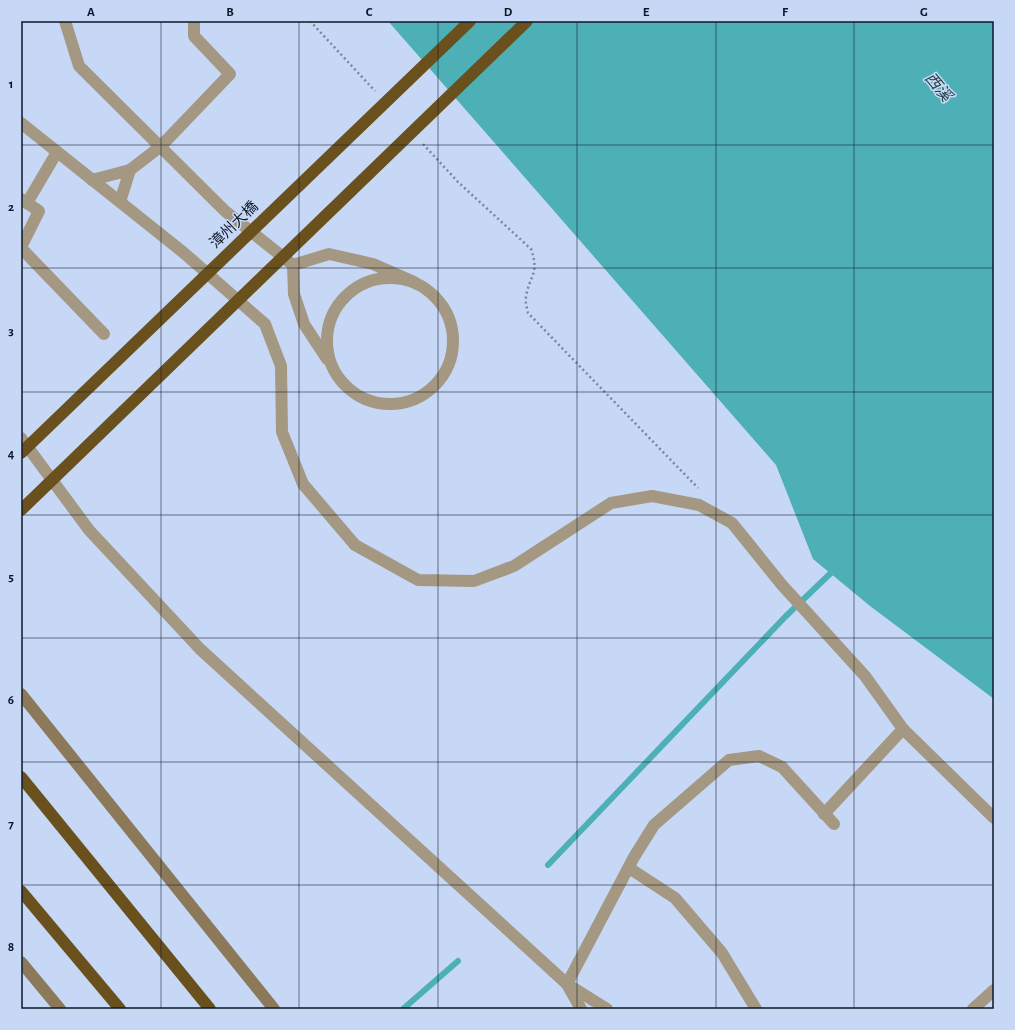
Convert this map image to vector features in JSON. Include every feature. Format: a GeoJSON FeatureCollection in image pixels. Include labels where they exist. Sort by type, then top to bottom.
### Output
{"type":"FeatureCollection","features":[{"type":"Feature","properties":{"kind":"highway","name":"漳州大橋"},"geometry":{"type":"LineString","coordinates":[[21,453],[470,21]]}},
{"type":"Feature","properties":{"kind":"highway"},"geometry":{"type":"LineString","coordinates":[[21,510],[527,21]]}},
{"type":"Feature","properties":{"kind":"highway"},"geometry":{"type":"LineString","coordinates":[[21,777],[210,1009]]}},
{"type":"Feature","properties":{"kind":"highway"},"geometry":{"type":"LineString","coordinates":[[21,891],[120,1009]]}},
{"type":"Feature","properties":{"kind":"street"},"geometry":{"type":"LineString","coordinates":[[65,21],[79,66],[226,211],[293,265],[294,294],[304,324],[340,381],[356,395],[376,403],[397,405],[418,399],[435,387],[448,370],[454,350],[453,328],[446,308],[432,292],[414,282],[373,264],[329,254],[293,265]]}},
{"type":"Feature","properties":{"kind":"street"},"geometry":{"type":"LineString","coordinates":[[92,180],[130,170],[161,146],[230,74],[194,36],[194,21]]}},
{"type":"Feature","properties":{"kind":"street"},"geometry":{"type":"LineString","coordinates":[[21,123],[184,253],[265,324],[281,366],[282,432],[303,484],[355,545],[418,580],[474,580],[514,566],[611,503],[652,496],[699,505],[732,523],[782,585],[865,676],[903,729],[994,818]]}},
{"type":"Feature","properties":{"kind":"street"},"geometry":{"type":"LineString","coordinates":[[57,152],[24,201],[39,211],[21,247],[104,334]]}},
{"type":"Feature","properties":{"kind":"street"},"geometry":{"type":"LineString","coordinates":[[120,202],[130,170]]}},
{"type":"Feature","properties":{"kind":"street"},"geometry":{"type":"LineString","coordinates":[[330,363],[326,342],[329,322],[339,303],[354,289],[373,280],[393,277],[414,282]]}},
{"type":"Feature","properties":{"kind":"street"},"geometry":{"type":"LineString","coordinates":[[21,438],[89,530],[200,650],[567,984],[607,1009]]}},
{"type":"Feature","properties":{"kind":"street"},"geometry":{"type":"LineString","coordinates":[[21,694],[274,1009]]}},
{"type":"Feature","properties":{"kind":"street"},"geometry":{"type":"LineString","coordinates":[[824,814],[903,729]]}},
{"type":"Feature","properties":{"kind":"street"},"geometry":{"type":"LineString","coordinates":[[567,984],[629,868],[654,825],[729,760],[759,756],[782,767],[834,824]]}},
{"type":"Feature","properties":{"kind":"street"},"geometry":{"type":"LineString","coordinates":[[629,868],[675,898],[722,953],[756,1009]]}},
{"type":"Feature","properties":{"kind":"street"},"geometry":{"type":"LineString","coordinates":[[21,962],[60,1009]]}},
{"type":"Feature","properties":{"kind":"street"},"geometry":{"type":"LineString","coordinates":[[567,984],[581,1009]]}},
{"type":"Feature","properties":{"kind":"street"},"geometry":{"type":"LineString","coordinates":[[973,1009],[994,990]]}},
{"type":"Feature","properties":{"kind":"path"},"geometry":{"type":"LineString","coordinates":[[310,21],[379,96]]}},
{"type":"Feature","properties":{"kind":"path"},"geometry":{"type":"LineString","coordinates":[[421,142],[458,182],[531,249],[535,260],[533,277],[526,298],[528,313],[699,489]]}},
{"type":"Feature","properties":{"kind":"water","name":"西溪"},"geometry":{"type":"Polygon","coordinates":[[[388,21],[994,21],[994,699],[870,606],[813,559],[776,465],[388,21]]]}},
{"type":"Feature","properties":{"kind":"waterway"},"geometry":{"type":"LineString","coordinates":[[548,865],[785,617],[835,569]]}},
{"type":"Feature","properties":{"kind":"waterway"},"geometry":{"type":"LineString","coordinates":[[403,1009],[458,961]]}}]}
